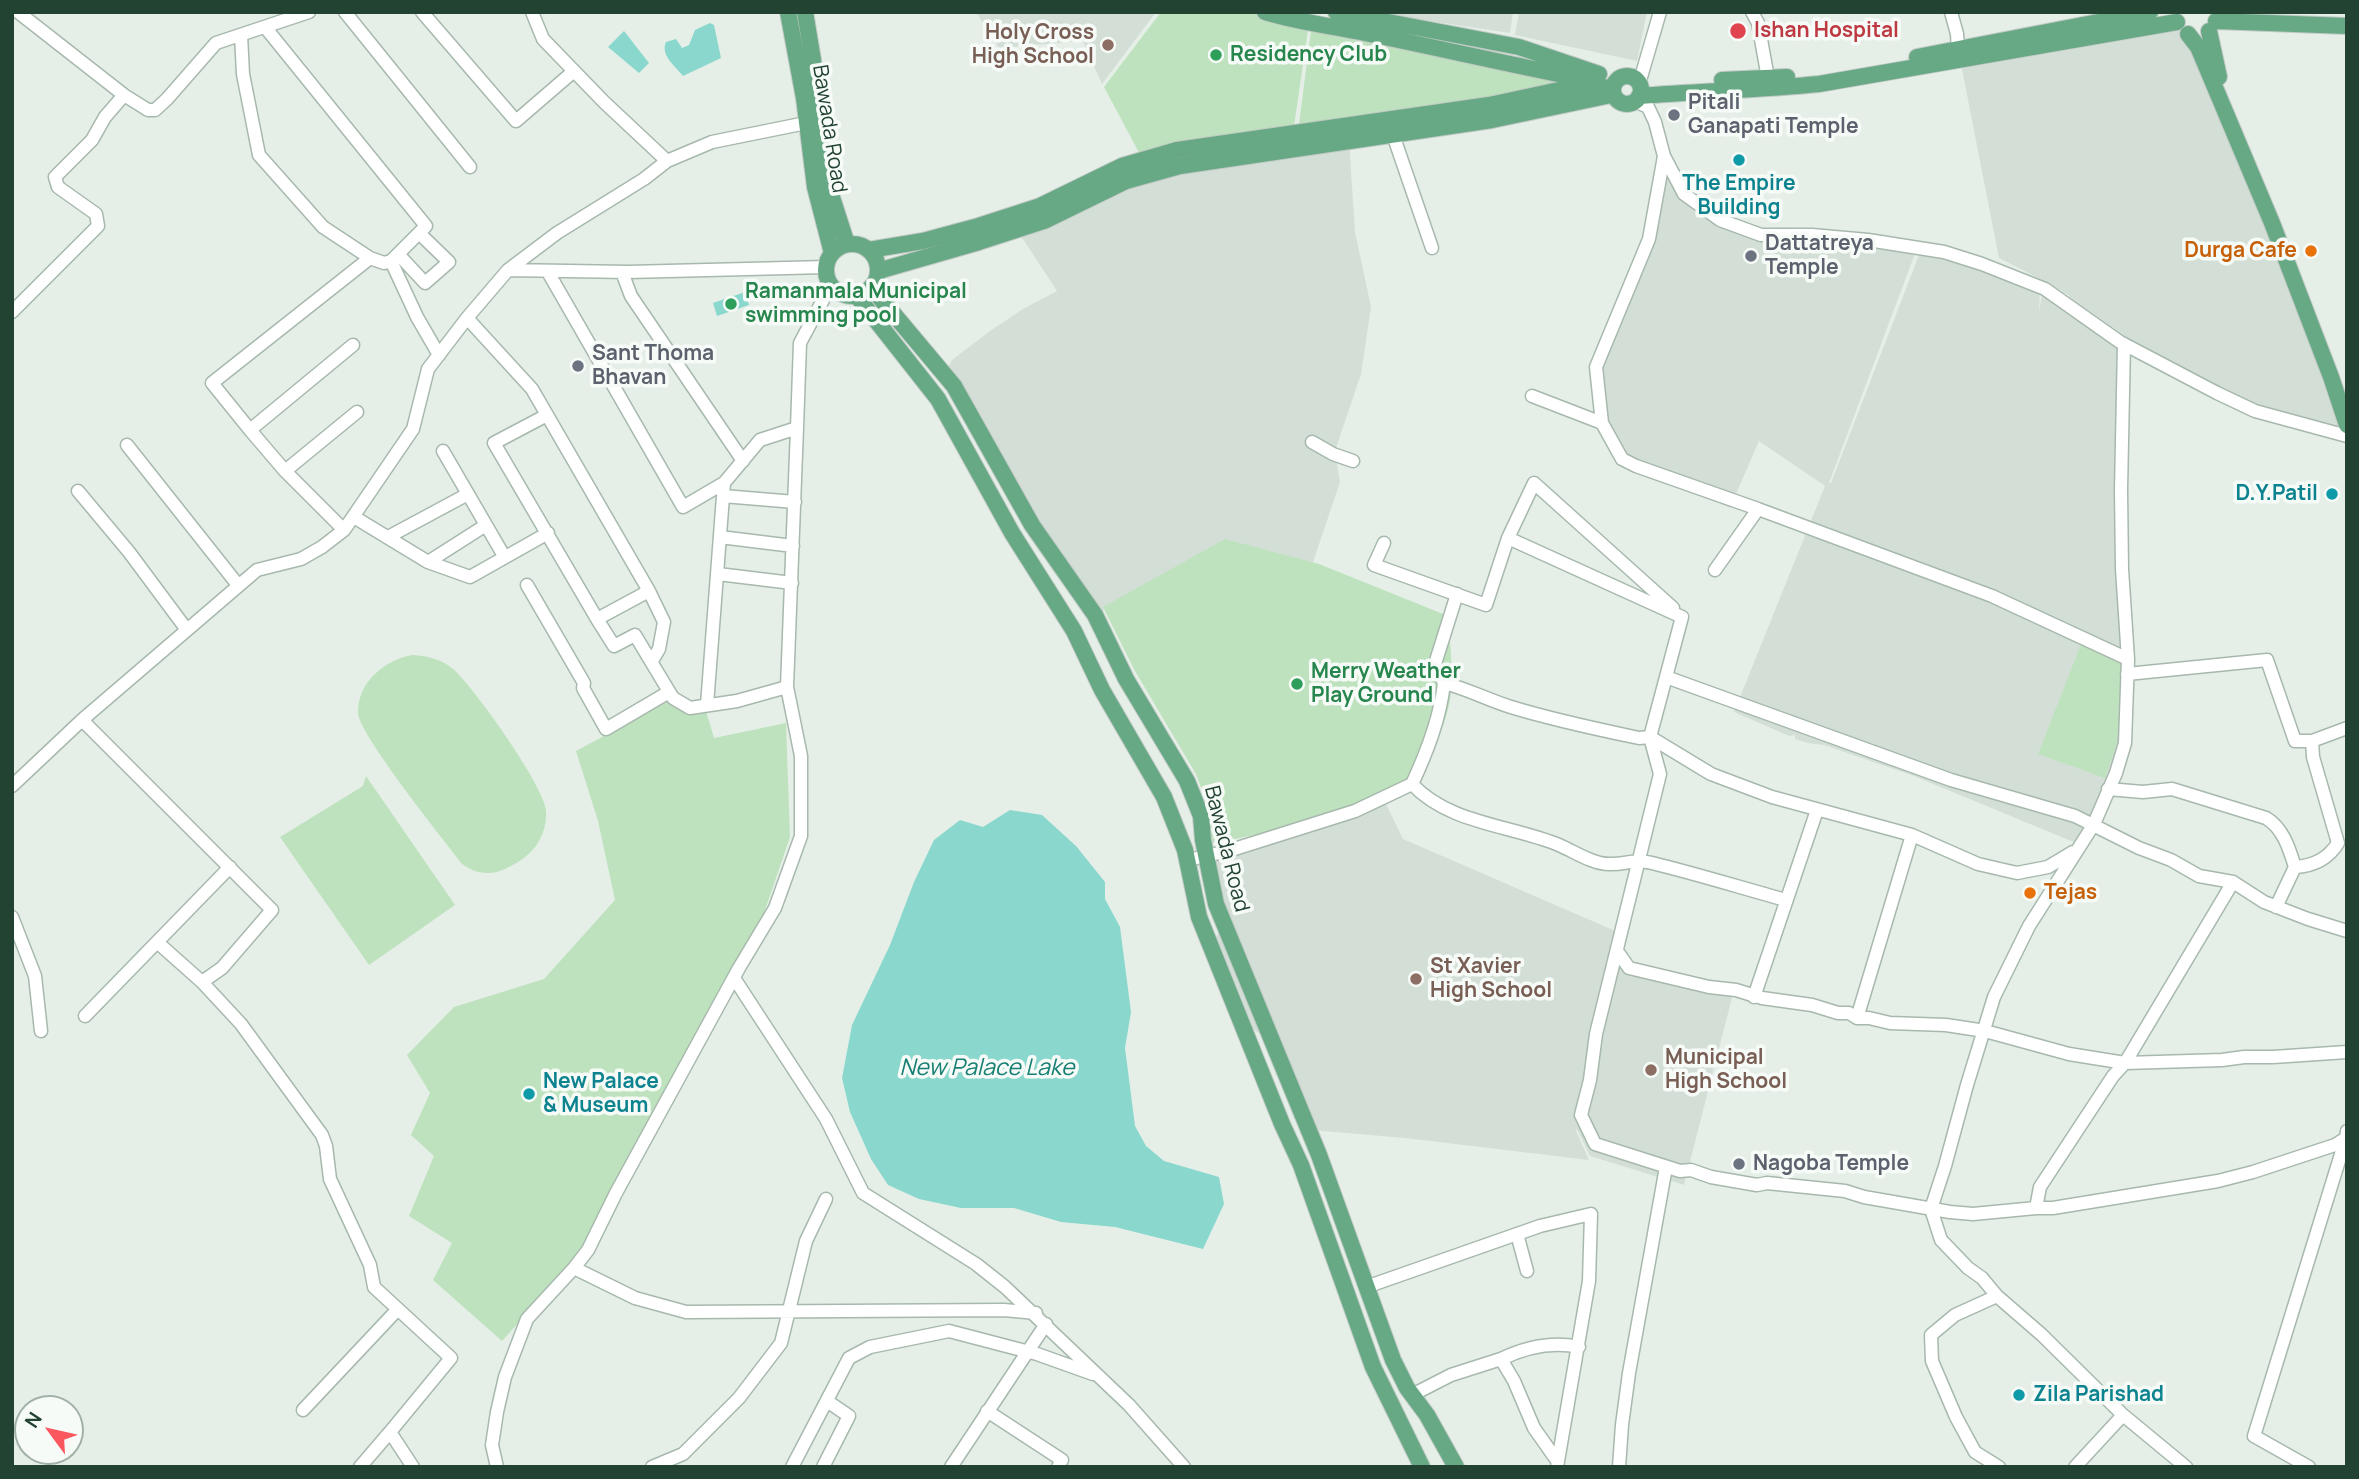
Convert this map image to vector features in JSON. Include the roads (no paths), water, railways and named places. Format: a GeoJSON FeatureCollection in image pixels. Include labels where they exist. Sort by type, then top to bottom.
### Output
{"type":"FeatureCollection","features":[{"type":"Feature","properties":{"kind":"main road","name":"Bawada Road"},"geometry":{"type":"LineString","coordinates":[[788,12],[829,260]]}},
{"type":"Feature","properties":{"kind":"main road"},"geometry":{"type":"LineString","coordinates":[[805,12],[826,179],[847,244]]}},
{"type":"Feature","properties":{"kind":"main road"},"geometry":{"type":"LineString","coordinates":[[1265,12],[1614,87]]}},
{"type":"Feature","properties":{"kind":"main road"},"geometry":{"type":"LineString","coordinates":[[1336,12],[1519,47],[1614,87],[1622,104],[1638,92],[1700,81],[1803,76],[1958,50],[2150,12]]}},
{"type":"Feature","properties":{"kind":"main road"},"geometry":{"type":"LineString","coordinates":[[2180,23],[2195,36],[2214,21],[2347,26]]}},
{"type":"Feature","properties":{"kind":"main road"},"geometry":{"type":"LineString","coordinates":[[2214,21],[2215,63],[2221,84],[2281,222],[2347,401]]}},
{"type":"Feature","properties":{"kind":"main road"},"geometry":{"type":"LineString","coordinates":[[1638,92],[1759,90],[1819,84],[2180,23]]}},
{"type":"Feature","properties":{"kind":"main road"},"geometry":{"type":"LineString","coordinates":[[2180,23],[2198,47],[2272,223],[2347,425]]}},
{"type":"Feature","properties":{"kind":"main road"},"geometry":{"type":"LineString","coordinates":[[878,271],[1044,220],[1126,181],[1180,166],[1391,126],[1559,90],[1614,87],[1625,77],[1629,77],[1638,92]]}},
{"type":"Feature","properties":{"kind":"main road"},"geometry":{"type":"LineString","coordinates":[[869,250],[923,242],[1040,206],[1122,166],[1177,150],[1391,126]]}},
{"type":"Feature","properties":{"kind":"main road"},"geometry":{"type":"LineString","coordinates":[[847,244],[860,245],[869,250],[876,259],[878,271],[871,287],[856,295],[842,294],[831,285],[827,276],[829,260],[847,244]]}},
{"type":"Feature","properties":{"kind":"main road","name":"Bawada Road"},"geometry":{"type":"LineString","coordinates":[[871,287],[954,386],[1032,525],[1095,615],[1126,679],[1187,781],[1201,816],[1216,904],[1266,1031],[1312,1137],[1392,1358],[1456,1467]]}},
{"type":"Feature","properties":{"kind":"main road"},"geometry":{"type":"LineString","coordinates":[[856,295],[938,399],[1012,533],[1074,631],[1102,690],[1164,797],[1188,860],[1202,927],[1301,1165],[1374,1367],[1422,1467]]}},
{"type":"Feature","properties":{"kind":"street"},"geometry":{"type":"LineString","coordinates":[[18,12],[124,95],[148,110],[155,110],[167,99],[216,43],[309,12]]}},
{"type":"Feature","properties":{"kind":"street"},"geometry":{"type":"LineString","coordinates":[[345,12],[470,167]]}},
{"type":"Feature","properties":{"kind":"street"},"geometry":{"type":"LineString","coordinates":[[422,12],[516,121],[574,71]]}},
{"type":"Feature","properties":{"kind":"street"},"geometry":{"type":"LineString","coordinates":[[532,12],[543,39],[604,102],[667,161]]}},
{"type":"Feature","properties":{"kind":"street"},"geometry":{"type":"LineString","coordinates":[[1660,12],[1638,92],[1655,122],[1664,156],[1684,194],[1720,220],[1761,235],[1867,240],[1944,252],[1982,264],[2057,296],[2124,344],[2254,411],[2347,436]]}},
{"type":"Feature","properties":{"kind":"street"},"geometry":{"type":"LineString","coordinates":[[1752,12],[1758,23],[1768,78]]}},
{"type":"Feature","properties":{"kind":"street"},"geometry":{"type":"LineString","coordinates":[[1951,12],[1958,50]]}},
{"type":"Feature","properties":{"kind":"street"},"geometry":{"type":"LineString","coordinates":[[241,35],[243,74],[259,155],[323,227],[370,258],[384,263],[395,258],[426,226],[265,27]]}},
{"type":"Feature","properties":{"kind":"street"},"geometry":{"type":"LineString","coordinates":[[12,312],[98,226],[96,215],[58,187],[55,177],[92,140],[105,117],[124,95]]}},
{"type":"Feature","properties":{"kind":"street"},"geometry":{"type":"LineString","coordinates":[[12,786],[82,720],[257,570],[301,559],[344,530],[413,429],[428,369],[508,270],[557,233],[667,161],[712,142],[806,123]]}},
{"type":"Feature","properties":{"kind":"street"},"geometry":{"type":"LineString","coordinates":[[1391,126],[1432,248]]}},
{"type":"Feature","properties":{"kind":"street"},"geometry":{"type":"LineString","coordinates":[[1664,156],[1648,239],[1596,367],[1602,423],[1622,459],[1992,596],[2128,659]]}},
{"type":"Feature","properties":{"kind":"street"},"geometry":{"type":"LineString","coordinates":[[395,258],[425,283],[449,262],[419,233]]}},
{"type":"Feature","properties":{"kind":"street"},"geometry":{"type":"LineString","coordinates":[[344,530],[285,471],[212,383],[370,258]]}},
{"type":"Feature","properties":{"kind":"street"},"geometry":{"type":"LineString","coordinates":[[395,258],[417,317],[439,355]]}},
{"type":"Feature","properties":{"kind":"street"},"geometry":{"type":"LineString","coordinates":[[508,270],[622,272],[829,260]]}},
{"type":"Feature","properties":{"kind":"street"},"geometry":{"type":"LineString","coordinates":[[548,272],[683,507],[723,489],[760,440],[797,428]]}},
{"type":"Feature","properties":{"kind":"street"},"geometry":{"type":"LineString","coordinates":[[622,272],[631,296],[743,461]]}},
{"type":"Feature","properties":{"kind":"street"},"geometry":{"type":"LineString","coordinates":[[497,1467],[492,1445],[497,1412],[505,1377],[527,1319],[575,1268],[588,1250],[616,1193],[775,908],[801,836],[800,756],[788,687],[800,343],[831,285]]}},
{"type":"Feature","properties":{"kind":"street"},"geometry":{"type":"LineString","coordinates":[[467,318],[533,389],[649,592],[664,622],[659,649],[652,661]]}},
{"type":"Feature","properties":{"kind":"street"},"geometry":{"type":"LineString","coordinates":[[2124,344],[2121,489],[2122,569],[2128,659],[2125,743],[2116,774],[2094,824],[2029,926],[1994,997],[1930,1209],[1941,1240],[1968,1268],[1982,1278],[1997,1296],[2042,1335],[2123,1415],[2186,1467]]}},
{"type":"Feature","properties":{"kind":"street"},"geometry":{"type":"LineString","coordinates":[[250,430],[353,345]]}},
{"type":"Feature","properties":{"kind":"street"},"geometry":{"type":"LineString","coordinates":[[1532,396],[1602,423]]}},
{"type":"Feature","properties":{"kind":"street"},"geometry":{"type":"LineString","coordinates":[[285,471],[357,412]]}},
{"type":"Feature","properties":{"kind":"street"},"geometry":{"type":"LineString","coordinates":[[547,415],[494,443],[614,646],[635,635],[673,698],[690,708],[737,701],[788,687]]}},
{"type":"Feature","properties":{"kind":"street"},"geometry":{"type":"LineString","coordinates":[[1312,442],[1353,461]]}},
{"type":"Feature","properties":{"kind":"street"},"geometry":{"type":"LineString","coordinates":[[127,445],[239,585]]}},
{"type":"Feature","properties":{"kind":"street"},"geometry":{"type":"LineString","coordinates":[[443,451],[504,556]]}},
{"type":"Feature","properties":{"kind":"street"},"geometry":{"type":"LineString","coordinates":[[1384,543],[1374,565],[1486,605],[1508,538],[1534,483],[1682,617]]}},
{"type":"Feature","properties":{"kind":"street"},"geometry":{"type":"LineString","coordinates":[[723,489],[795,502]]}},
{"type":"Feature","properties":{"kind":"street"},"geometry":{"type":"LineString","coordinates":[[707,705],[723,489]]}},
{"type":"Feature","properties":{"kind":"street"},"geometry":{"type":"LineString","coordinates":[[78,491],[130,552],[187,630]]}},
{"type":"Feature","properties":{"kind":"street"},"geometry":{"type":"LineString","coordinates":[[388,537],[468,494]]}},
{"type":"Feature","properties":{"kind":"street"},"geometry":{"type":"LineString","coordinates":[[1715,570],[1758,509]]}},
{"type":"Feature","properties":{"kind":"street"},"geometry":{"type":"LineString","coordinates":[[354,517],[428,562],[470,577],[548,533]]}},
{"type":"Feature","properties":{"kind":"street"},"geometry":{"type":"LineString","coordinates":[[428,562],[486,525]]}},
{"type":"Feature","properties":{"kind":"street"},"geometry":{"type":"LineString","coordinates":[[720,537],[793,545]]}},
{"type":"Feature","properties":{"kind":"street"},"geometry":{"type":"LineString","coordinates":[[1508,538],[1682,617]]}},
{"type":"Feature","properties":{"kind":"street"},"geometry":{"type":"LineString","coordinates":[[718,574],[792,583]]}},
{"type":"Feature","properties":{"kind":"street"},"geometry":{"type":"LineString","coordinates":[[527,585],[584,683],[583,688],[607,729],[669,692]]}},
{"type":"Feature","properties":{"kind":"street"},"geometry":{"type":"LineString","coordinates":[[597,619],[649,592]]}},
{"type":"Feature","properties":{"kind":"street"},"geometry":{"type":"LineString","coordinates":[[1188,860],[1355,811],[1412,785],[1442,704],[1444,683],[1435,664],[1457,594]]}},
{"type":"Feature","properties":{"kind":"street"},"geometry":{"type":"LineString","coordinates":[[1682,617],[1650,737],[1660,774],[1596,1034],[1590,1080],[1581,1115],[1595,1144],[1680,1171],[1691,1170],[1711,1177],[1757,1185],[1767,1183],[1845,1191],[1930,1209],[1973,1214],[2088,1203],[2218,1181],[2335,1145],[2346,1138]]}},
{"type":"Feature","properties":{"kind":"street"},"geometry":{"type":"LineString","coordinates":[[2127,674],[2266,660],[2295,741],[2312,741],[2347,728]]}},
{"type":"Feature","properties":{"kind":"street"},"geometry":{"type":"LineString","coordinates":[[1666,677],[1951,780],[2075,816],[2139,848],[2171,860],[2199,876],[2233,882],[2276,907],[2347,931]]}},
{"type":"Feature","properties":{"kind":"street"},"geometry":{"type":"LineString","coordinates":[[1444,683],[1566,723],[1639,738],[1650,737],[1711,774],[1772,797],[1912,835],[1978,864],[2017,873],[2048,867],[2077,850]]}},
{"type":"Feature","properties":{"kind":"street"},"geometry":{"type":"LineString","coordinates":[[82,720],[272,909],[222,968],[202,982]]}},
{"type":"Feature","properties":{"kind":"street"},"geometry":{"type":"LineString","coordinates":[[2312,741],[2313,757],[2338,843],[2331,855]]}},
{"type":"Feature","properties":{"kind":"street"},"geometry":{"type":"LineString","coordinates":[[1412,785],[1437,805],[1479,821],[1559,845],[1591,859],[1609,864],[1638,860],[1786,900]]}},
{"type":"Feature","properties":{"kind":"street"},"geometry":{"type":"LineString","coordinates":[[2108,789],[2143,792],[2172,789],[2266,818],[2277,824],[2295,867],[2276,907]]}},
{"type":"Feature","properties":{"kind":"street"},"geometry":{"type":"LineString","coordinates":[[1754,997],[1817,810]]}},
{"type":"Feature","properties":{"kind":"street"},"geometry":{"type":"LineString","coordinates":[[1857,1018],[1912,835]]}},
{"type":"Feature","properties":{"kind":"street"},"geometry":{"type":"LineString","coordinates":[[2295,867],[2308,866],[2347,849]]}},
{"type":"Feature","properties":{"kind":"street"},"geometry":{"type":"LineString","coordinates":[[85,1016],[230,867]]}},
{"type":"Feature","properties":{"kind":"street"},"geometry":{"type":"LineString","coordinates":[[2036,1208],[2039,1187],[2113,1076],[2125,1063],[2233,882]]}},
{"type":"Feature","properties":{"kind":"street"},"geometry":{"type":"LineString","coordinates":[[12,917],[35,976],[41,1031]]}},
{"type":"Feature","properties":{"kind":"street"},"geometry":{"type":"LineString","coordinates":[[157,942],[202,982],[241,1024],[321,1136],[326,1146],[330,1180],[370,1265],[374,1287],[451,1358],[360,1467]]}},
{"type":"Feature","properties":{"kind":"street"},"geometry":{"type":"LineString","coordinates":[[1617,951],[1629,968],[1709,987],[1736,990],[1754,997],[1812,1005],[1838,1013],[1849,1013],[1857,1018],[1890,1023],[1946,1025],[1985,1031],[2069,1054],[2125,1063],[2347,1052]]}},
{"type":"Feature","properties":{"kind":"street"},"geometry":{"type":"LineString","coordinates":[[734,978],[826,1119],[863,1193],[976,1264],[1036,1313],[1129,1405],[1184,1467]]}},
{"type":"Feature","properties":{"kind":"street"},"geometry":{"type":"LineString","coordinates":[[2309,1467],[2254,1436],[2347,1131]]}},
{"type":"Feature","properties":{"kind":"street"},"geometry":{"type":"LineString","coordinates":[[1619,1467],[1629,1373],[1666,1167]]}},
{"type":"Feature","properties":{"kind":"street"},"geometry":{"type":"LineString","coordinates":[[652,1467],[682,1454],[739,1398],[781,1343],[806,1241],[826,1199]]}},
{"type":"Feature","properties":{"kind":"street"},"geometry":{"type":"LineString","coordinates":[[1366,1287],[1517,1234],[1591,1214],[1589,1280],[1558,1464]]}},
{"type":"Feature","properties":{"kind":"street"},"geometry":{"type":"LineString","coordinates":[[1517,1234],[1527,1271]]}},
{"type":"Feature","properties":{"kind":"street"},"geometry":{"type":"LineString","coordinates":[[575,1268],[635,1298],[686,1312],[1004,1310],[1036,1313]]}},
{"type":"Feature","properties":{"kind":"street"},"geometry":{"type":"LineString","coordinates":[[1997,1296],[1955,1315],[1931,1335],[1932,1361],[1956,1417],[1975,1452],[1999,1467]]}},
{"type":"Feature","properties":{"kind":"street"},"geometry":{"type":"LineString","coordinates":[[303,1410],[398,1309]]}},
{"type":"Feature","properties":{"kind":"street"},"geometry":{"type":"LineString","coordinates":[[954,1466],[987,1411],[1046,1324]]}},
{"type":"Feature","properties":{"kind":"street"},"geometry":{"type":"LineString","coordinates":[[792,1467],[849,1358],[870,1347],[949,1331],[1028,1352],[1098,1376]]}},
{"type":"Feature","properties":{"kind":"street"},"geometry":{"type":"LineString","coordinates":[[1412,1395],[1451,1375],[1501,1359],[1525,1348],[1561,1343],[1578,1347]]}},
{"type":"Feature","properties":{"kind":"street"},"geometry":{"type":"LineString","coordinates":[[1501,1359],[1514,1381],[1534,1428],[1558,1464]]}},
{"type":"Feature","properties":{"kind":"street"},"geometry":{"type":"LineString","coordinates":[[823,1467],[849,1416],[827,1401]]}},
{"type":"Feature","properties":{"kind":"street"},"geometry":{"type":"LineString","coordinates":[[987,1411],[1062,1460],[1058,1467]]}},
{"type":"Feature","properties":{"kind":"street"},"geometry":{"type":"LineString","coordinates":[[2075,1467],[2123,1415]]}},
{"type":"Feature","properties":{"kind":"street"},"geometry":{"type":"LineString","coordinates":[[390,1432],[413,1467]]}},
{"type":"Feature","properties":{"kind":"water"},"geometry":{"type":"Polygon","coordinates":[[[710,23],[714,25],[721,58],[683,76],[667,56],[666,42],[676,39],[682,48],[689,45],[695,30],[710,23]]]}},
{"type":"Feature","properties":{"kind":"water"},"geometry":{"type":"Polygon","coordinates":[[[624,31],[649,63],[639,73],[608,47],[624,31]]]}},
{"type":"Feature","properties":{"kind":"water","name":"Ramanmala Municipal swimming pool"},"geometry":{"type":"Polygon","coordinates":[[[745,292],[749,305],[717,316],[713,303],[745,292]]]}},
{"type":"Feature","properties":{"kind":"water","name":"New Palace Lake"},"geometry":{"type":"Polygon","coordinates":[[[1010,810],[1042,815],[1076,846],[1105,882],[1105,899],[1120,927],[1131,1012],[1125,1048],[1135,1126],[1146,1146],[1164,1161],[1219,1177],[1224,1204],[1203,1249],[1115,1227],[1061,1222],[1014,1208],[961,1208],[919,1199],[888,1185],[871,1159],[850,1112],[842,1078],[852,1025],[890,945],[914,882],[934,840],[960,820],[983,827],[1010,810]]]}},
{"type":"Feature","properties":{"kind":"place","name":"Ishan Hospital"},"geometry":{"type":"Point","coordinates":[1738,31]}},
{"type":"Feature","properties":{"kind":"place","name":"Holy Cross High School"},"geometry":{"type":"Point","coordinates":[1108,45]}},
{"type":"Feature","properties":{"kind":"place","name":"Residency Club"},"geometry":{"type":"Point","coordinates":[1216,55]}},
{"type":"Feature","properties":{"kind":"place","name":"Pitali Ganapati Temple"},"geometry":{"type":"Point","coordinates":[1674,115]}},
{"type":"Feature","properties":{"kind":"place","name":"The Empire Building"},"geometry":{"type":"Point","coordinates":[1739,160]}},
{"type":"Feature","properties":{"kind":"place","name":"Durga Cafe"},"geometry":{"type":"Point","coordinates":[2311,251]}},
{"type":"Feature","properties":{"kind":"place","name":"Dattatreya Temple"},"geometry":{"type":"Point","coordinates":[1751,256]}},
{"type":"Feature","properties":{"kind":"place","name":"Ramanmala Municipal swimming pool"},"geometry":{"type":"Point","coordinates":[731,304]}},
{"type":"Feature","properties":{"kind":"place","name":"Sant Thoma Bhavan"},"geometry":{"type":"Point","coordinates":[578,366]}},
{"type":"Feature","properties":{"kind":"place","name":"D.Y.Patil"},"geometry":{"type":"Point","coordinates":[2332,494]}},
{"type":"Feature","properties":{"kind":"place","name":"Merry Weather Play Ground"},"geometry":{"type":"Point","coordinates":[1297,684]}},
{"type":"Feature","properties":{"kind":"place","name":"Tejas"},"geometry":{"type":"Point","coordinates":[2030,893]}},
{"type":"Feature","properties":{"kind":"place","name":"St Xavier High School"},"geometry":{"type":"Point","coordinates":[1416,979]}},
{"type":"Feature","properties":{"kind":"place","name":"Municipal High School"},"geometry":{"type":"Point","coordinates":[1651,1070]}},
{"type":"Feature","properties":{"kind":"place","name":"New Palace & Museum"},"geometry":{"type":"Point","coordinates":[529,1094]}},
{"type":"Feature","properties":{"kind":"place","name":"Nagoba Temple"},"geometry":{"type":"Point","coordinates":[1739,1164]}},
{"type":"Feature","properties":{"kind":"place","name":"Zila Parishad"},"geometry":{"type":"Point","coordinates":[2019,1395]}}]}
